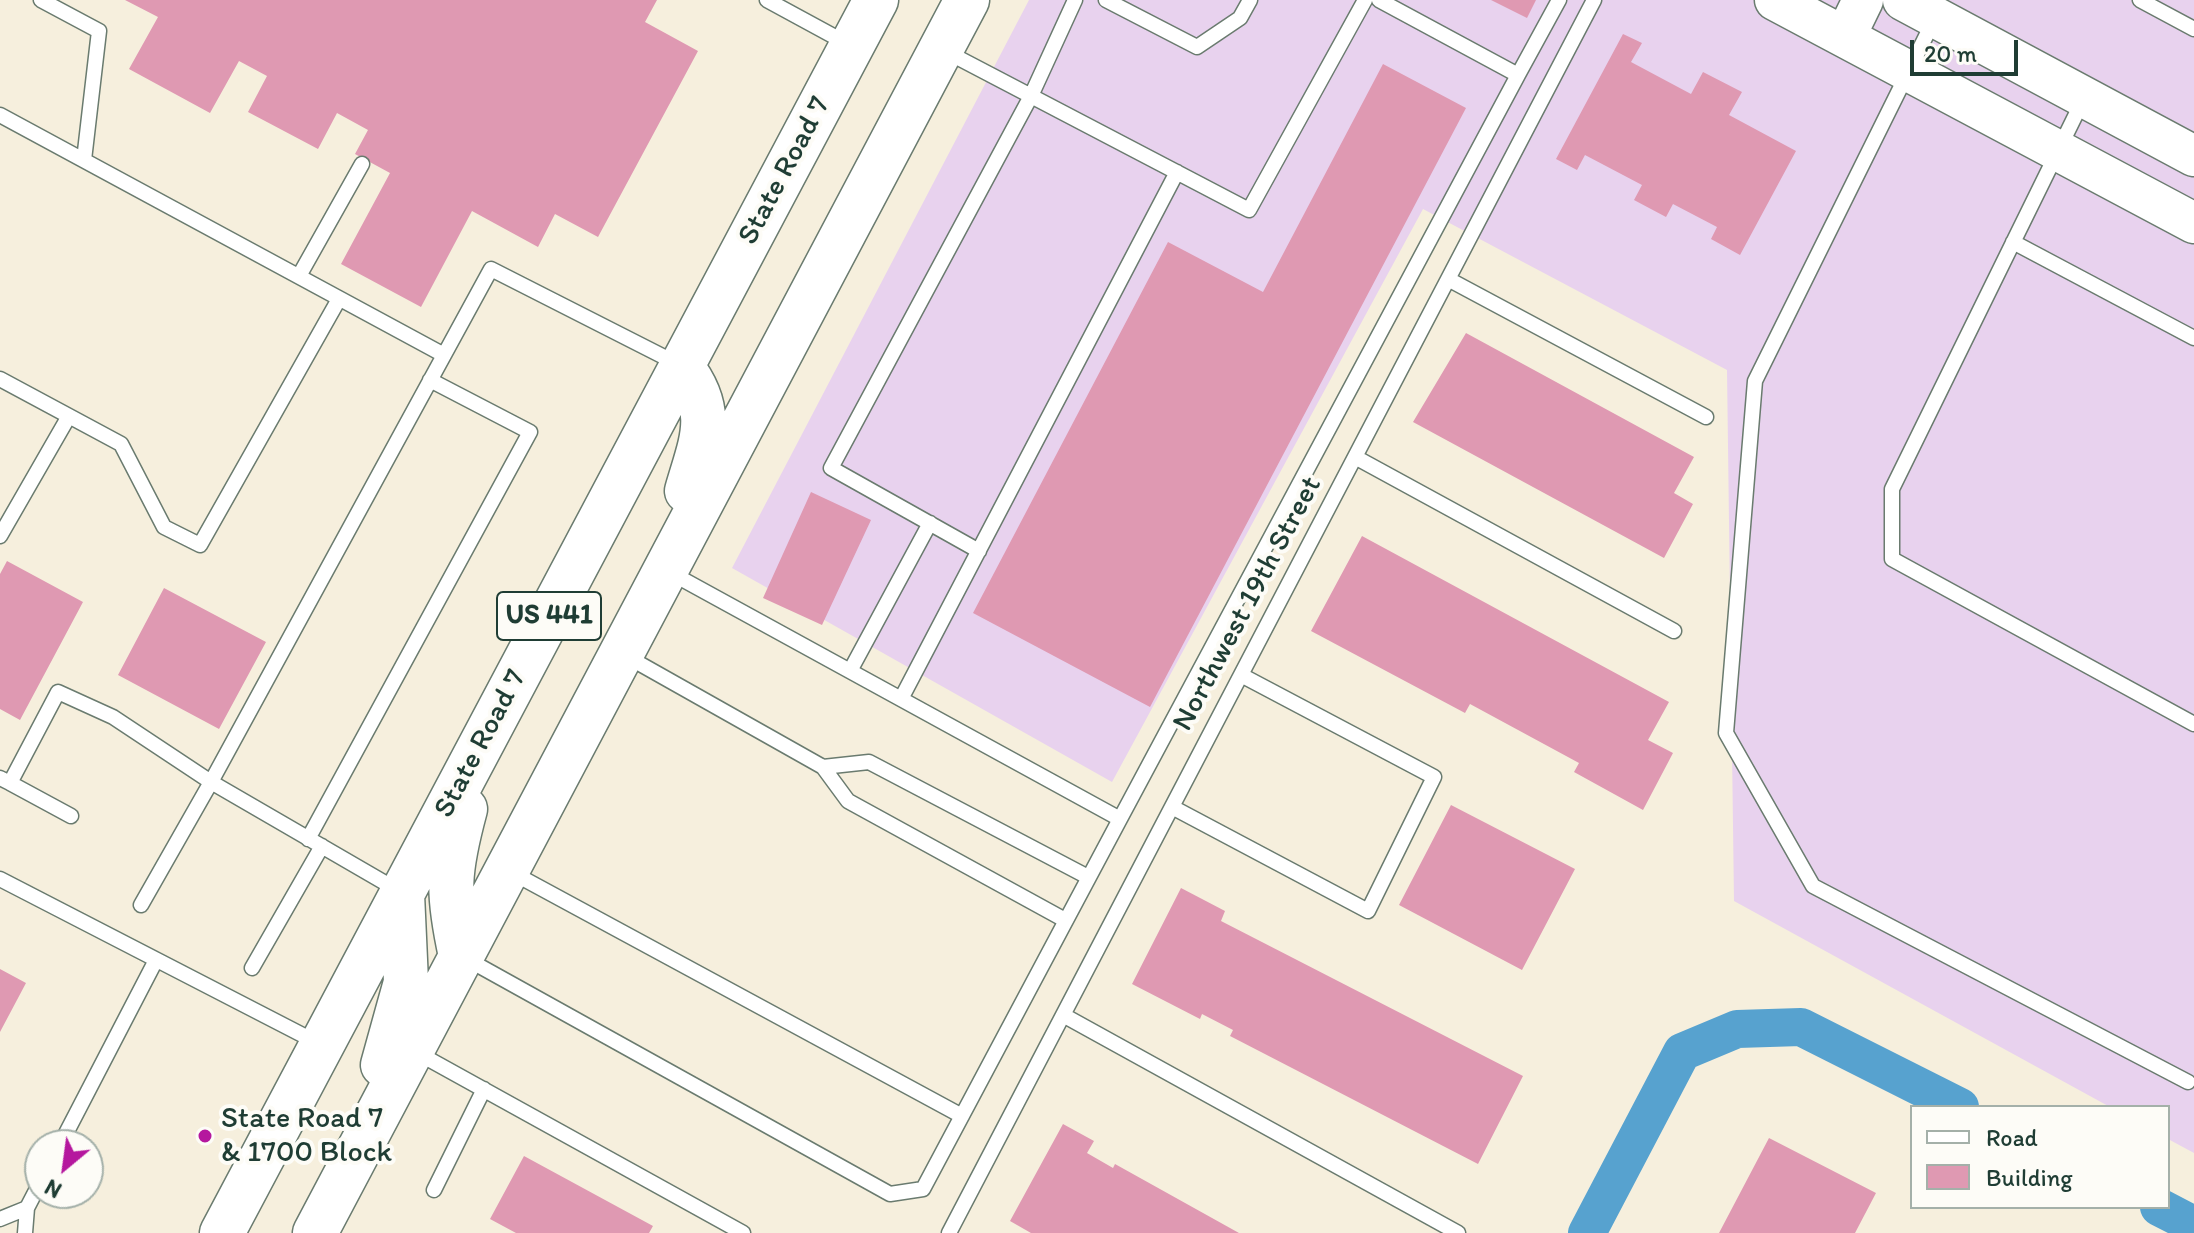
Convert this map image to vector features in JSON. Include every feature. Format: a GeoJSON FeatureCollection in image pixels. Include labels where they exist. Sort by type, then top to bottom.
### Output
{"type":"FeatureCollection","features":[{"type":"Feature","properties":{"kind":"main road","name":"State Road 7"},"geometry":{"type":"LineString","coordinates":[[222,1233],[876,0]]}},
{"type":"Feature","properties":{"kind":"main road","name":"US 441"},"geometry":{"type":"LineString","coordinates":[[315,1233],[967,0]]}},
{"type":"Feature","properties":{"kind":"main road"},"geometry":{"type":"LineString","coordinates":[[666,570],[706,423],[699,389],[681,366]]}},
{"type":"Feature","properties":{"kind":"main road"},"geometry":{"type":"LineString","coordinates":[[461,956],[450,909],[450,863],[487,734]]}},
{"type":"Feature","properties":{"kind":"main road"},"geometry":{"type":"LineString","coordinates":[[359,1149],[406,982],[402,893]]}},
{"type":"Feature","properties":{"kind":"street"},"geometry":{"type":"LineString","coordinates":[[1775,0],[2194,223]]}},
{"type":"Feature","properties":{"kind":"street"},"geometry":{"type":"LineString","coordinates":[[1845,37],[1863,0]]}},
{"type":"Feature","properties":{"kind":"street"},"geometry":{"type":"LineString","coordinates":[[1919,9],[2194,156]]}},
{"type":"Feature","properties":{"kind":"lane"},"geometry":{"type":"LineString","coordinates":[[41,0],[99,31],[84,160]]}},
{"type":"Feature","properties":{"kind":"lane"},"geometry":{"type":"LineString","coordinates":[[767,0],[851,46]]}},
{"type":"Feature","properties":{"kind":"lane"},"geometry":{"type":"LineString","coordinates":[[979,551],[831,468],[1031,96],[1075,0]]}},
{"type":"Feature","properties":{"kind":"lane"},"geometry":{"type":"LineString","coordinates":[[1106,0],[1197,47],[1240,18],[1250,0]]}},
{"type":"Feature","properties":{"kind":"lane"},"geometry":{"type":"LineString","coordinates":[[941,49],[1249,210],[1365,0]]}},
{"type":"Feature","properties":{"kind":"lane"},"geometry":{"type":"LineString","coordinates":[[1379,0],[1518,75]]}},
{"type":"Feature","properties":{"kind":"lane"},"geometry":{"type":"LineString","coordinates":[[461,956],[890,1194],[923,1189],[1559,0]]}},
{"type":"Feature","properties":{"kind":"lane","name":"Northwest 19th Street"},"geometry":{"type":"LineString","coordinates":[[949,1233],[1594,0]]}},
{"type":"Feature","properties":{"kind":"lane"},"geometry":{"type":"LineString","coordinates":[[2140,0],[2194,29]]}},
{"type":"Feature","properties":{"kind":"lane"},"geometry":{"type":"LineString","coordinates":[[1919,9],[1908,70],[1755,381],[1726,733],[1813,886],[2192,1080]]}},
{"type":"Feature","properties":{"kind":"lane"},"geometry":{"type":"LineString","coordinates":[[2084,97],[1892,489],[1892,559],[2194,724]]}},
{"type":"Feature","properties":{"kind":"lane"},"geometry":{"type":"LineString","coordinates":[[0,115],[444,355]]}},
{"type":"Feature","properties":{"kind":"lane"},"geometry":{"type":"LineString","coordinates":[[299,276],[362,164]]}},
{"type":"Feature","properties":{"kind":"lane"},"geometry":{"type":"LineString","coordinates":[[901,699],[1177,172]]}},
{"type":"Feature","properties":{"kind":"lane"},"geometry":{"type":"LineString","coordinates":[[2013,242],[2194,338]]}},
{"type":"Feature","properties":{"kind":"lane"},"geometry":{"type":"LineString","coordinates":[[141,905],[491,269],[681,366]]}},
{"type":"Feature","properties":{"kind":"lane"},"geometry":{"type":"LineString","coordinates":[[1448,279],[1706,417]]}},
{"type":"Feature","properties":{"kind":"lane"},"geometry":{"type":"LineString","coordinates":[[0,379],[121,444],[164,527],[200,545],[339,299]]}},
{"type":"Feature","properties":{"kind":"lane"},"geometry":{"type":"LineString","coordinates":[[308,839],[530,432],[430,380]]}},
{"type":"Feature","properties":{"kind":"lane"},"geometry":{"type":"LineString","coordinates":[[0,536],[69,416]]}},
{"type":"Feature","properties":{"kind":"lane"},"geometry":{"type":"LineString","coordinates":[[1355,457],[1674,631]]}},
{"type":"Feature","properties":{"kind":"lane"},"geometry":{"type":"LineString","coordinates":[[850,671],[930,523]]}},
{"type":"Feature","properties":{"kind":"lane"},"geometry":{"type":"LineString","coordinates":[[666,570],[1120,819]]}},
{"type":"Feature","properties":{"kind":"lane"},"geometry":{"type":"LineString","coordinates":[[622,654],[823,767],[848,801],[1065,920]]}},
{"type":"Feature","properties":{"kind":"lane"},"geometry":{"type":"LineString","coordinates":[[1172,807],[1368,911],[1434,777],[1241,675]]}},
{"type":"Feature","properties":{"kind":"lane"},"geometry":{"type":"LineString","coordinates":[[71,816],[5,780],[58,692],[113,717],[211,782],[402,893]]}},
{"type":"Feature","properties":{"kind":"lane"},"geometry":{"type":"LineString","coordinates":[[823,767],[869,762],[1088,877]]}},
{"type":"Feature","properties":{"kind":"lane"},"geometry":{"type":"LineString","coordinates":[[252,968],[322,846]]}},
{"type":"Feature","properties":{"kind":"lane"},"geometry":{"type":"LineString","coordinates":[[507,870],[962,1116]]}},
{"type":"Feature","properties":{"kind":"lane"},"geometry":{"type":"LineString","coordinates":[[0,879],[322,1045]]}},
{"type":"Feature","properties":{"kind":"lane"},"geometry":{"type":"LineString","coordinates":[[68,1129],[156,960]]}},
{"type":"Feature","properties":{"kind":"lane"},"geometry":{"type":"LineString","coordinates":[[1063,1015],[1458,1233]]}},
{"type":"Feature","properties":{"kind":"lane"},"geometry":{"type":"LineString","coordinates":[[412,1049],[743,1233]]}},
{"type":"Feature","properties":{"kind":"lane"},"geometry":{"type":"LineString","coordinates":[[434,1190],[484,1089]]}},
{"type":"Feature","properties":{"kind":"lane"},"geometry":{"type":"LineString","coordinates":[[0,1219],[25,1209]]}},
{"type":"Feature","properties":{"kind":"lane"},"geometry":{"type":"LineString","coordinates":[[25,1233],[27,1209]]}},
{"type":"Feature","properties":{"kind":"shaded area"},"geometry":{"type":"Polygon","coordinates":[[[1029,0],[2194,0],[2194,1153],[2170,1140],[2170,1105],[2106,1105],[1734,901],[1727,370],[1423,209],[1112,782],[732,568],[1029,0]]]}},
{"type":"Feature","properties":{"kind":"building"},"geometry":{"type":"Polygon","coordinates":[[[125,0],[657,0],[645,22],[698,51],[598,237],[555,214],[538,247],[472,211],[421,307],[341,264],[390,173],[355,154],[368,130],[337,113],[318,149],[248,112],[267,76],[239,61],[210,113],[129,69],[158,17],[125,0]]]}},
{"type":"Feature","properties":{"kind":"building"},"geometry":{"type":"Polygon","coordinates":[[[1491,0],[1536,0],[1527,18],[1491,0]]]}},
{"type":"Feature","properties":{"kind":"building"},"geometry":{"type":"Polygon","coordinates":[[[1623,34],[1642,43],[1631,62],[1691,94],[1703,72],[1742,92],[1729,115],[1796,151],[1740,255],[1711,239],[1717,227],[1673,204],[1666,217],[1634,200],[1642,185],[1585,155],[1577,170],[1556,159],[1623,34]]]}},
{"type":"Feature","properties":{"kind":"building"},"geometry":{"type":"Polygon","coordinates":[[[1383,64],[1466,108],[1150,707],[973,613],[1168,242],[1263,292],[1383,64]]]}},
{"type":"Feature","properties":{"kind":"building"},"geometry":{"type":"Polygon","coordinates":[[[1466,333],[1694,457],[1674,493],[1693,504],[1664,558],[1413,422],[1466,333]]]}},
{"type":"Feature","properties":{"kind":"building"},"geometry":{"type":"Polygon","coordinates":[[[811,492],[871,520],[822,625],[763,598],[811,492]]]}},
{"type":"Feature","properties":{"kind":"building"},"geometry":{"type":"Polygon","coordinates":[[[1362,536],[1669,702],[1648,740],[1673,753],[1643,810],[1574,772],[1579,763],[1470,704],[1465,713],[1311,631],[1362,536]]]}},
{"type":"Feature","properties":{"kind":"building"},"geometry":{"type":"Polygon","coordinates":[[[7,561],[83,602],[20,720],[0,709],[0,574],[7,561]]]}},
{"type":"Feature","properties":{"kind":"building"},"geometry":{"type":"Polygon","coordinates":[[[164,588],[266,642],[219,729],[118,675],[164,588]]]}},
{"type":"Feature","properties":{"kind":"building"},"geometry":{"type":"Polygon","coordinates":[[[1451,805],[1575,869],[1522,970],[1399,905],[1451,805]]]}},
{"type":"Feature","properties":{"kind":"building"},"geometry":{"type":"Polygon","coordinates":[[[1181,888],[1225,911],[1221,921],[1523,1076],[1478,1164],[1230,1036],[1233,1030],[1202,1014],[1200,1019],[1132,984],[1181,888]]]}},
{"type":"Feature","properties":{"kind":"building"},"geometry":{"type":"Polygon","coordinates":[[[0,969],[26,983],[0,1032],[0,969]]]}},
{"type":"Feature","properties":{"kind":"building"},"geometry":{"type":"Polygon","coordinates":[[[1063,1124],[1094,1141],[1087,1153],[1113,1168],[1115,1164],[1239,1233],[1031,1233],[1010,1221],[1063,1124]]]}},
{"type":"Feature","properties":{"kind":"building"},"geometry":{"type":"Polygon","coordinates":[[[1769,1138],[1876,1193],[1855,1233],[1719,1233],[1769,1138]]]}},
{"type":"Feature","properties":{"kind":"building"},"geometry":{"type":"Polygon","coordinates":[[[524,1156],[653,1226],[649,1233],[516,1233],[490,1219],[524,1156]]]}},
{"type":"Feature","properties":{"kind":"waterway"},"geometry":{"type":"LineString","coordinates":[[1587,1233],[1682,1052],[1737,1029],[1801,1027],[1956,1105]]}},
{"type":"Feature","properties":{"kind":"waterway"},"geometry":{"type":"LineString","coordinates":[[2163,1209],[2194,1225]]}},
{"type":"Feature","properties":{"kind":"place","name":"State Road 7 & 1700 Block"},"geometry":{"type":"Point","coordinates":[205,1136]}}]}
